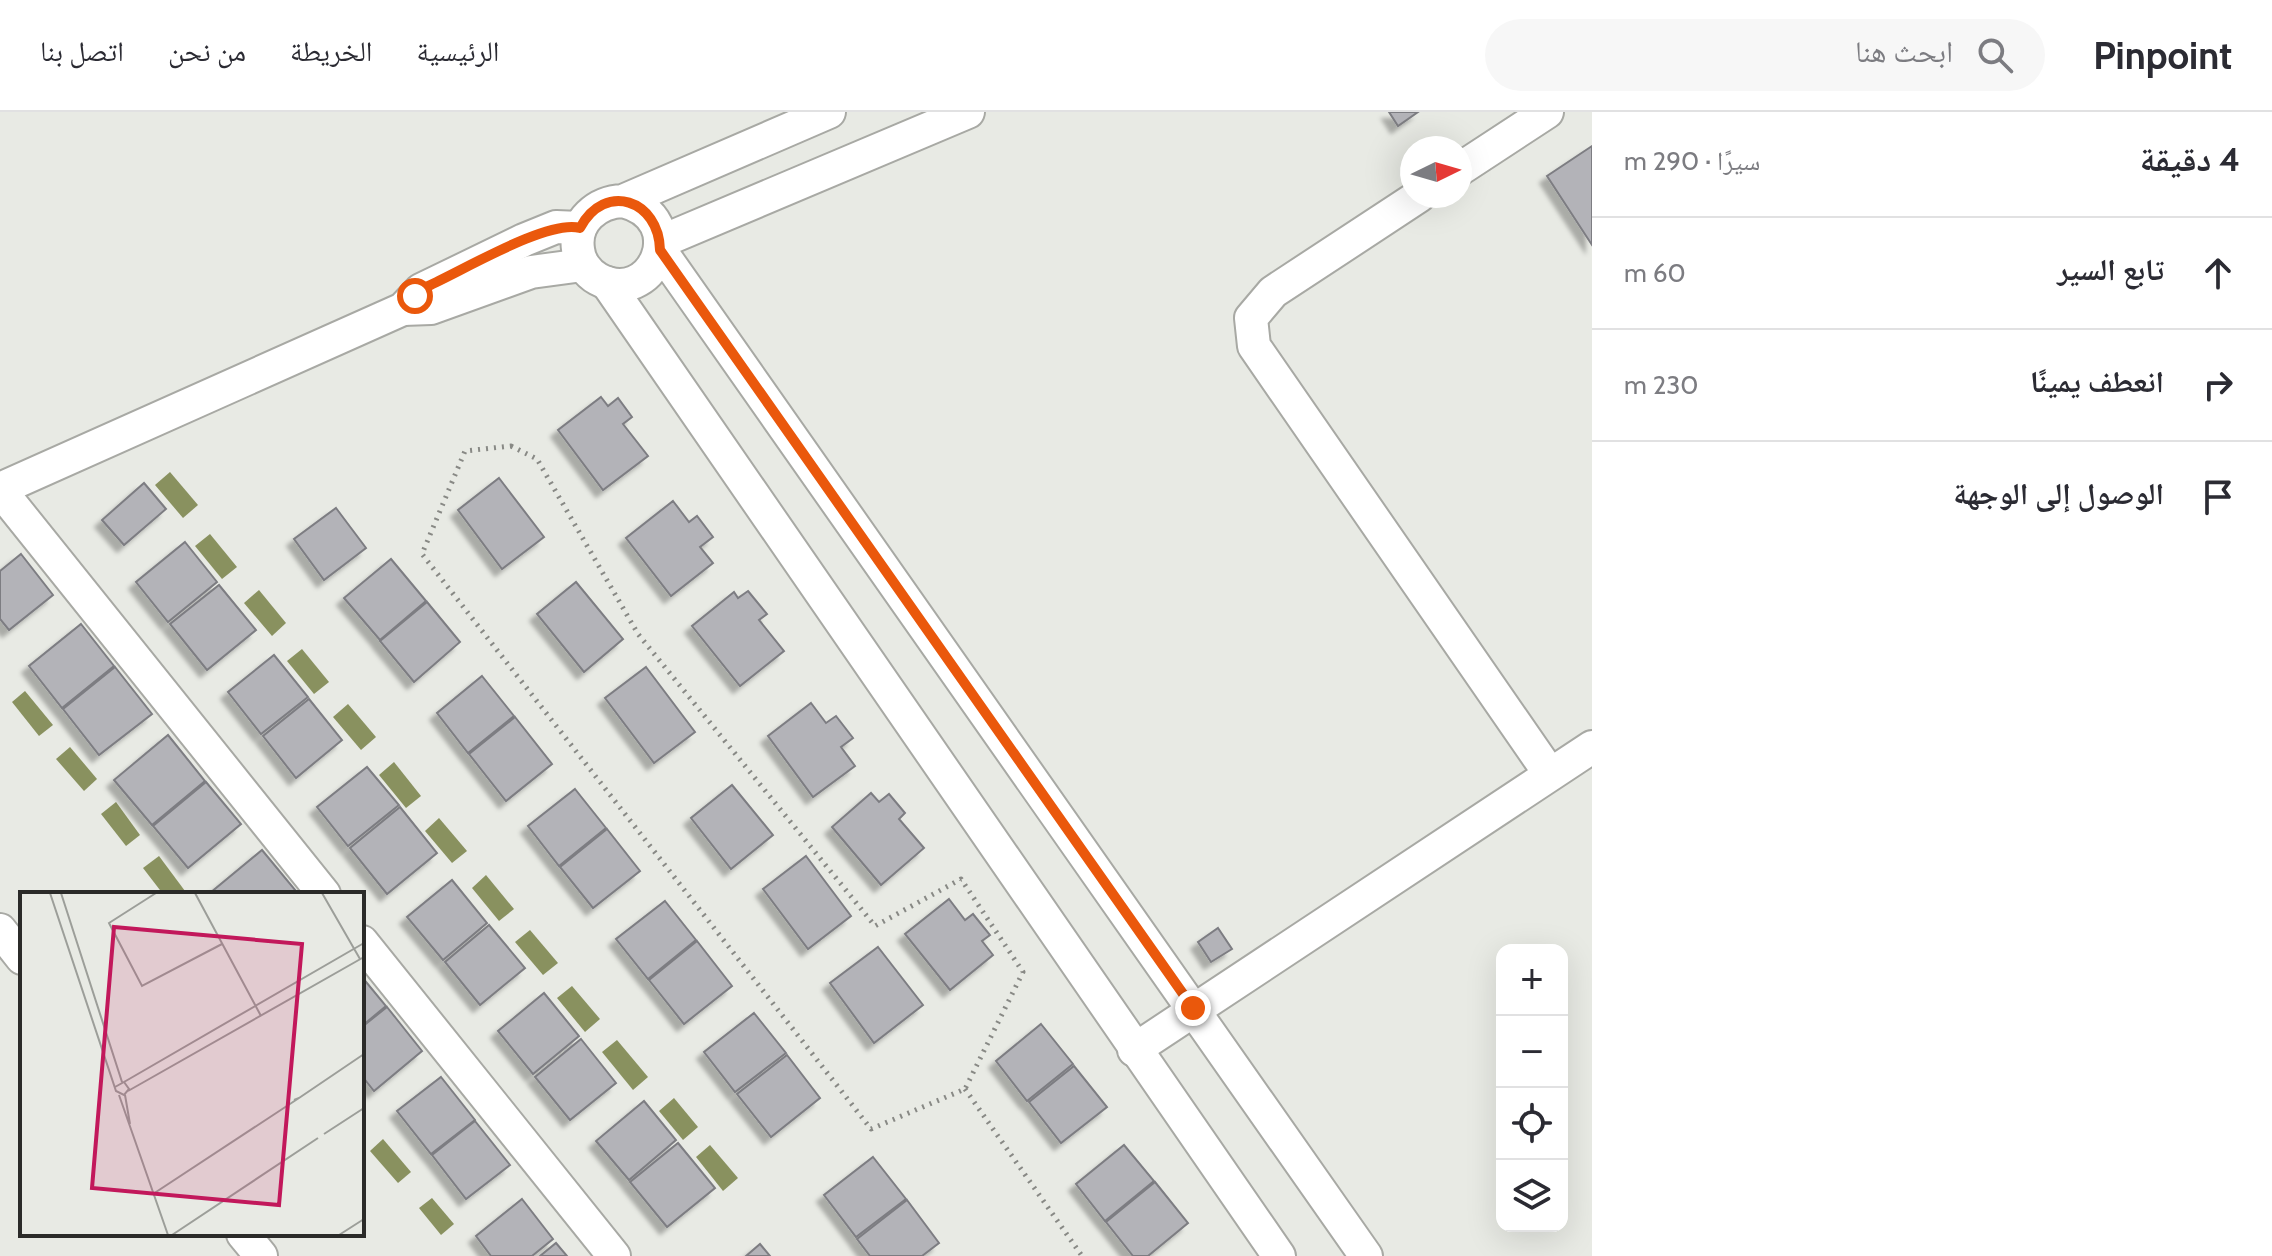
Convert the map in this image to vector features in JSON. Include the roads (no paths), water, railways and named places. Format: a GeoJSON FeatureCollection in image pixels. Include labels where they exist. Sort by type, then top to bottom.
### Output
{"type":"FeatureCollection","features":[{"type":"Feature","properties":{"kind":"street"},"geometry":{"type":"LineString","coordinates":[[829,112],[623,201],[601,205],[580,228],[577,247],[1279,1256]]}},
{"type":"Feature","properties":{"kind":"street"},"geometry":{"type":"LineString","coordinates":[[660,246],[968,112]]}},
{"type":"Feature","properties":{"kind":"street"},"geometry":{"type":"LineString","coordinates":[[1472,161],[1547,112]]}},
{"type":"Feature","properties":{"kind":"street"},"geometry":{"type":"LineString","coordinates":[[623,201],[647,212],[655,222],[660,246],[1366,1256]]}},
{"type":"Feature","properties":{"kind":"street"},"geometry":{"type":"LineString","coordinates":[[1401,208],[1273,292],[1251,318],[1254,346],[1550,774]]}},
{"type":"Feature","properties":{"kind":"street"},"geometry":{"type":"LineString","coordinates":[[403,309],[421,290],[524,240],[556,227],[580,228]]}},
{"type":"Feature","properties":{"kind":"street"},"geometry":{"type":"LineString","coordinates":[[322,892],[0,490],[403,309],[431,308],[531,272],[595,274],[635,282],[656,263],[660,246]]}},
{"type":"Feature","properties":{"kind":"street"},"geometry":{"type":"LineString","coordinates":[[1134,1050],[1193,1008],[1592,747]]}},
{"type":"Feature","properties":{"kind":"street"},"geometry":{"type":"LineString","coordinates":[[0,930],[20,955]]}},
{"type":"Feature","properties":{"kind":"street"},"geometry":{"type":"LineString","coordinates":[[364,944],[614,1256]]}},
{"type":"Feature","properties":{"kind":"street"},"geometry":{"type":"LineString","coordinates":[[245,1236],[261,1256]]}}]}
